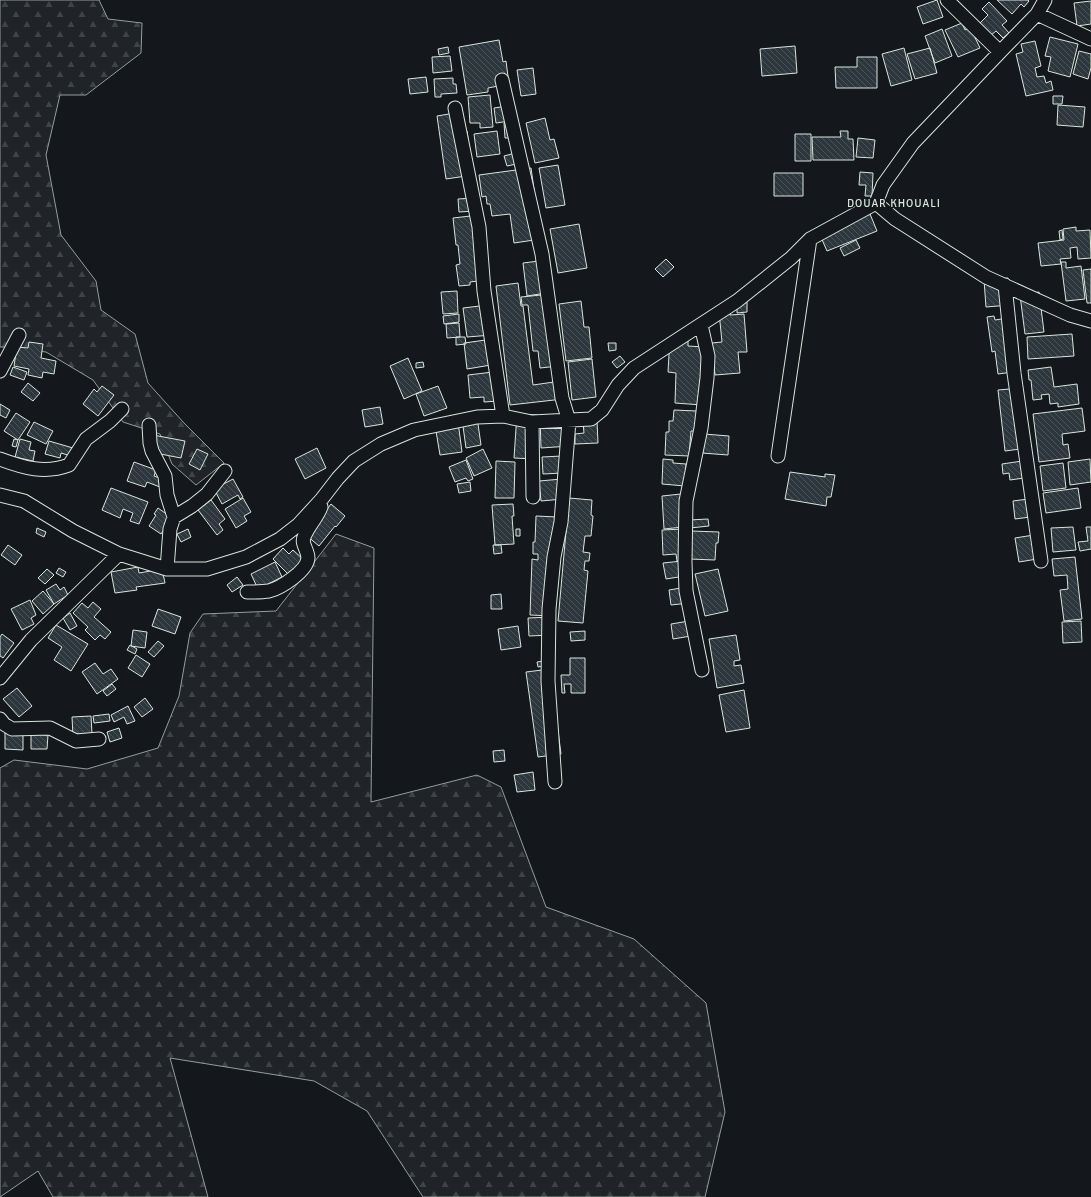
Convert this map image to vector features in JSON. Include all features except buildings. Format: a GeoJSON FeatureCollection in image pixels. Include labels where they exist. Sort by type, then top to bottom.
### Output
{"type":"FeatureCollection","features":[{"type":"Feature","properties":{"kind":"street"},"geometry":{"type":"LineString","coordinates":[[947,0],[1000,52]]}},
{"type":"Feature","properties":{"kind":"street"},"geometry":{"type":"LineString","coordinates":[[0,495],[24,501],[73,531],[119,554],[167,569],[207,569],[246,558],[280,539],[298,525],[321,500],[338,478],[354,462],[381,444],[414,430],[477,417],[503,416],[532,422],[590,419],[602,410],[618,385],[634,368],[737,301],[791,258],[810,239],[876,203],[883,185],[913,143],[1037,14],[1045,0]]}},
{"type":"Feature","properties":{"kind":"street"},"geometry":{"type":"LineString","coordinates":[[1037,14],[1091,39]]}},
{"type":"Feature","properties":{"kind":"street"},"geometry":{"type":"LineString","coordinates":[[1076,33],[1091,30]]}},
{"type":"Feature","properties":{"kind":"street"},"geometry":{"type":"LineString","coordinates":[[502,80],[542,254],[562,398],[569,421],[561,522],[554,557],[549,609],[548,681],[555,782]]}},
{"type":"Feature","properties":{"kind":"street"},"geometry":{"type":"LineString","coordinates":[[455,108],[479,227],[484,291],[503,416]]}},
{"type":"Feature","properties":{"kind":"street"},"geometry":{"type":"LineString","coordinates":[[876,203],[895,219],[986,277],[1070,315],[1091,321]]}},
{"type":"Feature","properties":{"kind":"street"},"geometry":{"type":"LineString","coordinates":[[778,456],[810,239]]}},
{"type":"Feature","properties":{"kind":"street"},"geometry":{"type":"LineString","coordinates":[[1005,285],[1014,373],[1041,561]]}},
{"type":"Feature","properties":{"kind":"street"},"geometry":{"type":"LineString","coordinates":[[701,325],[708,356],[707,378],[701,428],[686,501],[685,562],[686,591],[702,670]]}},
{"type":"Feature","properties":{"kind":"street"},"geometry":{"type":"LineString","coordinates":[[0,370],[19,335]]}},
{"type":"Feature","properties":{"kind":"street"},"geometry":{"type":"LineString","coordinates":[[0,459],[40,470],[52,470],[69,465],[86,438],[110,421],[122,409]]}},
{"type":"Feature","properties":{"kind":"street"},"geometry":{"type":"LineString","coordinates":[[532,422],[533,497]]}},
{"type":"Feature","properties":{"kind":"street"},"geometry":{"type":"LineString","coordinates":[[150,425],[150,443],[152,451],[165,476],[167,495],[174,517],[170,529],[167,569]]}},
{"type":"Feature","properties":{"kind":"street"},"geometry":{"type":"LineString","coordinates":[[174,517],[192,506],[207,494],[225,471]]}},
{"type":"Feature","properties":{"kind":"street"},"geometry":{"type":"LineString","coordinates":[[247,592],[269,591],[286,584],[304,567],[308,559],[307,551],[302,542],[304,536],[320,511],[322,505],[321,500]]}},
{"type":"Feature","properties":{"kind":"street"},"geometry":{"type":"LineString","coordinates":[[0,678],[31,640],[119,554]]}},
{"type":"Feature","properties":{"kind":"street"},"geometry":{"type":"LineString","coordinates":[[0,719],[4,724],[12,729],[50,728],[76,742],[99,739]]}},
{"type":"Feature","properties":{"kind":"green space"},"geometry":{"type":"Polygon","coordinates":[[[0,0],[99,0],[108,19],[142,23],[141,53],[86,95],[60,95],[46,155],[61,235],[96,281],[101,310],[135,334],[148,383],[184,423],[224,463],[196,485],[172,464],[160,434],[123,422],[93,380],[46,352],[0,347],[0,0]]]}},
{"type":"Feature","properties":{"kind":"green space"},"geometry":{"type":"Polygon","coordinates":[[[336,534],[374,548],[371,802],[477,775],[501,787],[546,907],[634,939],[706,1003],[725,1112],[705,1197],[423,1197],[367,1111],[314,1081],[170,1058],[208,1197],[53,1197],[38,1171],[0,1197],[0,768],[14,760],[87,769],[158,748],[179,696],[190,633],[203,614],[276,611],[336,534]]]}},
{"type":"Feature","properties":{"kind":"district","name":"DOUAR KHOUALI"},"geometry":{"type":"Point","coordinates":[894,203]}}]}
